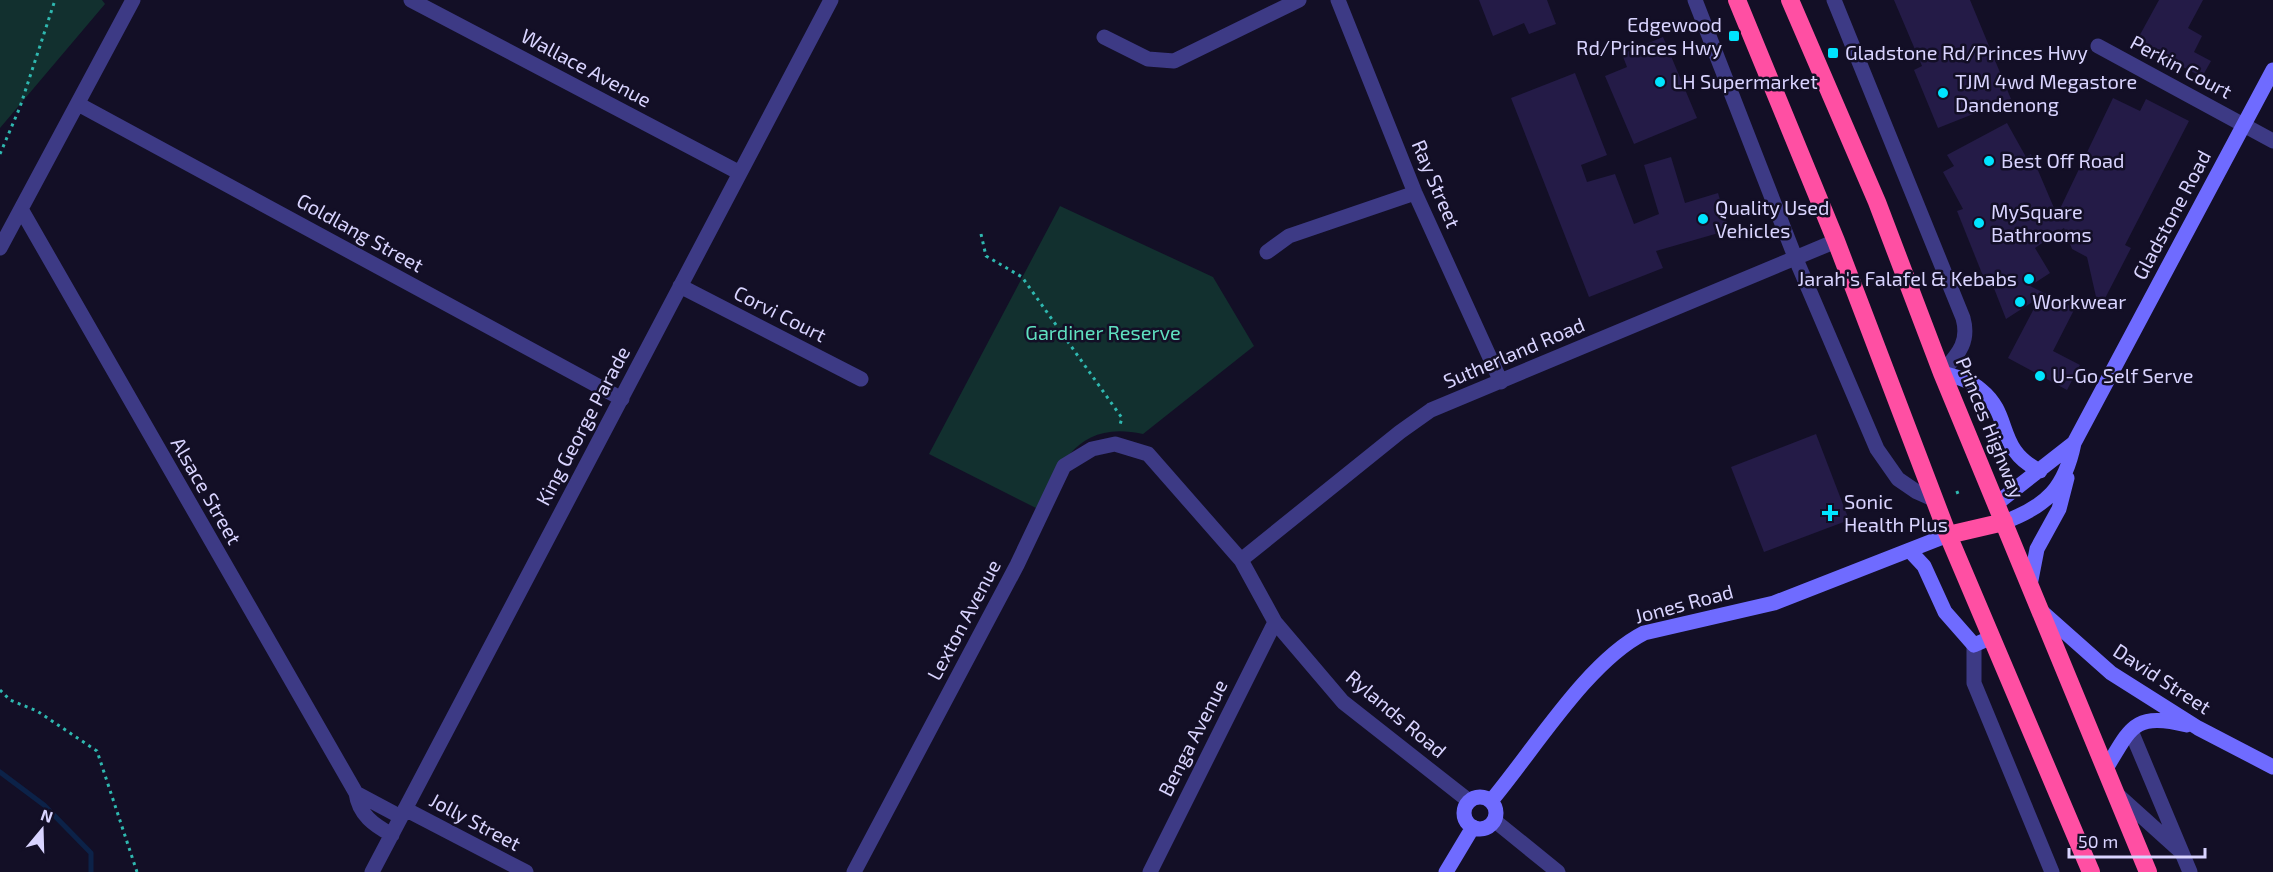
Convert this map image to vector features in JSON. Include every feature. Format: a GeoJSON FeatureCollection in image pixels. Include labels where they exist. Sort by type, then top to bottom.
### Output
{"type":"FeatureCollection","features":[{"type":"Feature","properties":{"kind":"highway"},"geometry":{"type":"LineString","coordinates":[[1737,0],[1836,241],[1935,500],[1982,641],[2091,872]]}},
{"type":"Feature","properties":{"kind":"highway","name":"Princes Highway"},"geometry":{"type":"LineString","coordinates":[[1790,0],[1877,202],[1942,373],[2107,767],[2148,872]]}},
{"type":"Feature","properties":{"kind":"highway"},"geometry":{"type":"LineString","coordinates":[[1948,535],[1996,504]]}},
{"type":"Feature","properties":{"kind":"highway"},"geometry":{"type":"LineString","coordinates":[[1948,535],[2004,522]]}},
{"type":"Feature","properties":{"kind":"main road","name":"Gladstone Road"},"geometry":{"type":"LineString","coordinates":[[2004,522],[2042,503],[2055,491],[2068,469],[2074,443],[2273,70]]}},
{"type":"Feature","properties":{"kind":"main road"},"geometry":{"type":"LineString","coordinates":[[1942,373],[1967,381],[1983,391],[1995,407],[2014,451],[2021,460],[2040,471]]}},
{"type":"Feature","properties":{"kind":"main road","name":"Gladstone Road"},"geometry":{"type":"LineString","coordinates":[[1996,504],[2074,443]]}},
{"type":"Feature","properties":{"kind":"main road"},"geometry":{"type":"LineString","coordinates":[[2030,585],[2037,549],[2059,509],[2068,469]]}},
{"type":"Feature","properties":{"kind":"main road","name":"Jones Road"},"geometry":{"type":"LineString","coordinates":[[1491,801],[1581,688],[1607,658],[1626,643],[1644,633],[1774,603],[1948,535]]}},
{"type":"Feature","properties":{"kind":"main road"},"geometry":{"type":"LineString","coordinates":[[1910,551],[1924,567],[1945,612],[1982,641]]}},
{"type":"Feature","properties":{"kind":"main road","name":"David Street"},"geometry":{"type":"LineString","coordinates":[[2040,610],[2111,673],[2198,728],[2273,767]]}},
{"type":"Feature","properties":{"kind":"main road"},"geometry":{"type":"LineString","coordinates":[[2107,767],[2131,731],[2140,723],[2155,719],[2198,728]]}},
{"type":"Feature","properties":{"kind":"main road"},"geometry":{"type":"LineString","coordinates":[[1480,797],[1491,801],[1497,814],[1495,821],[1485,828],[1473,827],[1464,815],[1469,801],[1480,797]]}},
{"type":"Feature","properties":{"kind":"main road"},"geometry":{"type":"LineString","coordinates":[[1446,872],[1473,827]]}},
{"type":"Feature","properties":{"kind":"street"},"geometry":{"type":"LineString","coordinates":[[0,248],[133,0]]}},
{"type":"Feature","properties":{"kind":"street","name":"Wallace Avenue"},"geometry":{"type":"LineString","coordinates":[[411,0],[741,173]]}},
{"type":"Feature","properties":{"kind":"street","name":"King George Parade"},"geometry":{"type":"LineString","coordinates":[[372,872],[831,0]]}},
{"type":"Feature","properties":{"kind":"street","name":"Ray Street"},"geometry":{"type":"LineString","coordinates":[[1338,0],[1415,193],[1501,382]]}},
{"type":"Feature","properties":{"kind":"street"},"geometry":{"type":"LineString","coordinates":[[1695,0],[1795,257],[1881,457],[1893,474],[1905,485],[1935,500]]}},
{"type":"Feature","properties":{"kind":"street"},"geometry":{"type":"LineString","coordinates":[[1834,0],[1963,318],[1966,329],[1964,344],[1942,373]]}},
{"type":"Feature","properties":{"kind":"street"},"geometry":{"type":"LineString","coordinates":[[1104,37],[1148,59],[1174,61],[1291,2]]}},
{"type":"Feature","properties":{"kind":"street","name":"Perkin Court"},"geometry":{"type":"LineString","coordinates":[[2098,46],[2273,141]]}},
{"type":"Feature","properties":{"kind":"street","name":"Goldlang Street"},"geometry":{"type":"LineString","coordinates":[[78,104],[622,399]]}},
{"type":"Feature","properties":{"kind":"street"},"geometry":{"type":"LineString","coordinates":[[1267,252],[1289,236],[1415,193]]}},
{"type":"Feature","properties":{"kind":"street","name":"Alsace Street"},"geometry":{"type":"LineString","coordinates":[[21,209],[356,793],[359,806],[370,822],[392,835]]}},
{"type":"Feature","properties":{"kind":"street","name":"Sutherland Road"},"geometry":{"type":"LineString","coordinates":[[1241,560],[1400,432],[1431,410],[1836,241]]}},
{"type":"Feature","properties":{"kind":"street","name":"Corvi Court"},"geometry":{"type":"LineString","coordinates":[[680,286],[861,379]]}},
{"type":"Feature","properties":{"kind":"street","name":"Rylands Road"},"geometry":{"type":"LineString","coordinates":[[1115,444],[1148,454],[1241,560],[1275,622],[1343,702],[1469,801]]}},
{"type":"Feature","properties":{"kind":"street","name":"Lexton Avenue"},"geometry":{"type":"LineString","coordinates":[[854,872],[1017,565],[1064,466],[1092,448],[1115,444]]}},
{"type":"Feature","properties":{"kind":"street","name":"Benga Avenue"},"geometry":{"type":"LineString","coordinates":[[1149,872],[1275,622]]}},
{"type":"Feature","properties":{"kind":"street"},"geometry":{"type":"LineString","coordinates":[[1982,641],[1974,683],[2052,872]]}},
{"type":"Feature","properties":{"kind":"street"},"geometry":{"type":"LineString","coordinates":[[2131,731],[2190,872]]}},
{"type":"Feature","properties":{"kind":"street"},"geometry":{"type":"LineString","coordinates":[[356,793],[403,813]]}},
{"type":"Feature","properties":{"kind":"street"},"geometry":{"type":"LineString","coordinates":[[2117,794],[2182,853]]}},
{"type":"Feature","properties":{"kind":"street","name":"Jolly Street"},"geometry":{"type":"LineString","coordinates":[[403,813],[526,872]]}},
{"type":"Feature","properties":{"kind":"street"},"geometry":{"type":"LineString","coordinates":[[1495,821],[1558,872]]}},
{"type":"Feature","properties":{"kind":"path"},"geometry":{"type":"LineString","coordinates":[[0,154],[20,106],[55,0]]}},
{"type":"Feature","properties":{"kind":"path"},"geometry":{"type":"LineString","coordinates":[[981,234],[986,256],[1022,277],[1122,418],[1115,444]]}},
{"type":"Feature","properties":{"kind":"path"},"geometry":{"type":"LineString","coordinates":[[0,690],[10,700],[37,711],[97,751],[137,872]]}},
{"type":"Feature","properties":{"kind":"green space"},"geometry":{"type":"Polygon","coordinates":[[[0,0],[102,0],[105,4],[0,128],[0,0]]]}},
{"type":"Feature","properties":{"kind":"green space","name":"Gardiner Reserve"},"geometry":{"type":"Polygon","coordinates":[[[1060,206],[1213,277],[1254,346],[1143,434],[1121,431],[1103,433],[1088,439],[1065,460],[1036,508],[929,454],[1060,206]]]}},
{"type":"Feature","properties":{"kind":"building"},"geometry":{"type":"Polygon","coordinates":[[[1479,0],[1547,0],[1556,24],[1529,34],[1524,23],[1493,36],[1479,0]]]}},
{"type":"Feature","properties":{"kind":"building"},"geometry":{"type":"Polygon","coordinates":[[[1894,0],[1970,0],[2011,99],[1938,128],[1914,70],[1922,66],[1894,0]]]}},
{"type":"Feature","properties":{"kind":"building"},"geometry":{"type":"Polygon","coordinates":[[[2159,0],[2203,0],[2188,28],[2202,36],[2194,52],[2211,61],[2202,77],[2136,42],[2159,0]]]}},
{"type":"Feature","properties":{"kind":"building"},"geometry":{"type":"Polygon","coordinates":[[[1663,37],[1697,118],[1634,144],[1605,76],[1627,67],[1622,54],[1663,37]]]}},
{"type":"Feature","properties":{"kind":"building"},"geometry":{"type":"Polygon","coordinates":[[[1575,73],[1607,155],[1581,165],[1587,182],[1615,174],[1634,224],[1659,214],[1644,165],[1671,157],[1685,203],[1718,193],[1729,230],[1656,251],[1663,268],[1589,297],[1511,98],[1575,73]]]}},
{"type":"Feature","properties":{"kind":"building"},"geometry":{"type":"Polygon","coordinates":[[[2113,98],[2140,111],[2146,99],[2189,121],[2125,245],[2131,248],[2099,310],[2087,257],[2072,249],[2064,228],[2035,248],[2050,273],[2030,286],[2075,308],[2053,351],[2080,365],[2067,390],[2008,358],[2040,297],[2006,319],[1990,278],[1985,281],[1957,211],[1963,209],[1943,172],[1954,166],[1947,155],[2007,123],[2026,157],[2031,154],[2057,215],[2113,98]]]}},
{"type":"Feature","properties":{"kind":"building"},"geometry":{"type":"Polygon","coordinates":[[[1816,434],[1849,520],[1764,552],[1731,467],[1816,434]]]}},
{"type":"Feature","properties":{"kind":"waterway"},"geometry":{"type":"LineString","coordinates":[[0,772],[44,805],[91,853],[91,872]]}},
{"type":"Feature","properties":{"kind":"place","name":"Edgewood Rd/Princes Hwy"},"geometry":{"type":"Point","coordinates":[1734,36]}},
{"type":"Feature","properties":{"kind":"place","name":"Gladstone Rd/Princes Hwy"},"geometry":{"type":"Point","coordinates":[1833,53]}},
{"type":"Feature","properties":{"kind":"place","name":"LH Supermarket"},"geometry":{"type":"Point","coordinates":[1660,82]}},
{"type":"Feature","properties":{"kind":"place","name":"TJM 4wd Megastore Dandenong"},"geometry":{"type":"Point","coordinates":[1943,93]}},
{"type":"Feature","properties":{"kind":"place","name":"Best Off Road"},"geometry":{"type":"Point","coordinates":[1989,161]}},
{"type":"Feature","properties":{"kind":"place","name":"Quality Used Vehicles"},"geometry":{"type":"Point","coordinates":[1703,219]}},
{"type":"Feature","properties":{"kind":"place","name":"MySquare Bathrooms"},"geometry":{"type":"Point","coordinates":[1979,223]}},
{"type":"Feature","properties":{"kind":"place","name":"Jarah's Falafel & Kebabs"},"geometry":{"type":"Point","coordinates":[2029,279]}},
{"type":"Feature","properties":{"kind":"place","name":"Workwear"},"geometry":{"type":"Point","coordinates":[2020,302]}},
{"type":"Feature","properties":{"kind":"place","name":"U-Go Self Serve"},"geometry":{"type":"Point","coordinates":[2040,376]}},
{"type":"Feature","properties":{"kind":"place","name":"Sonic Health Plus"},"geometry":{"type":"Point","coordinates":[1830,513]}}]}
